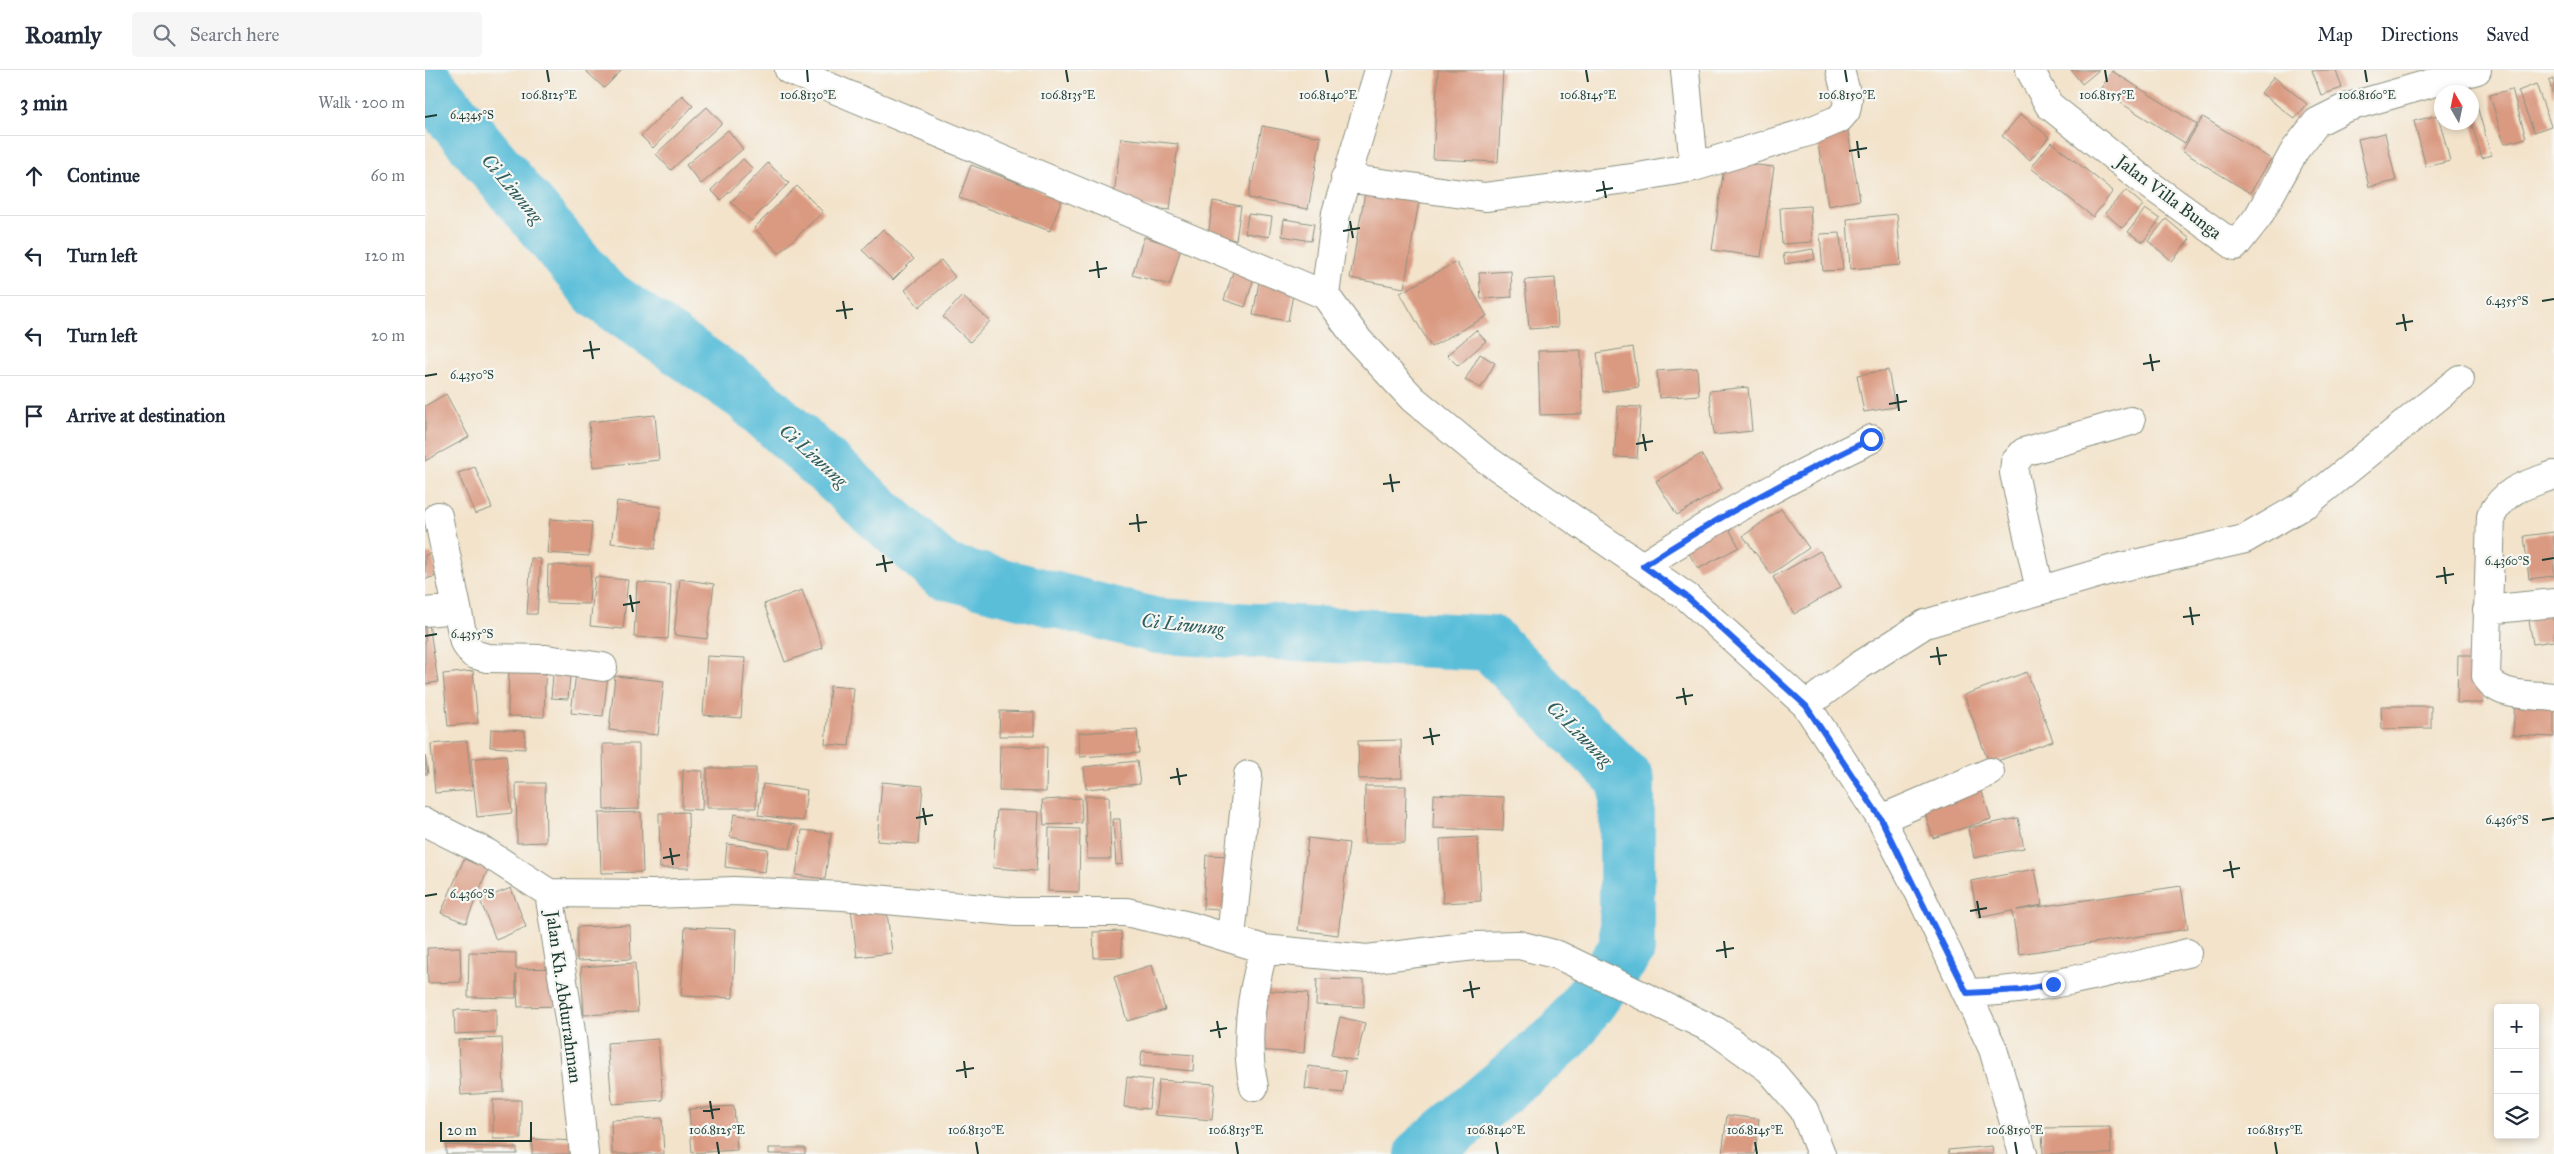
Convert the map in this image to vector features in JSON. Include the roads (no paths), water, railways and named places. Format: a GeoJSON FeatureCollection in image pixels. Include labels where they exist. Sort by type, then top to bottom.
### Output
{"type":"FeatureCollection","features":[{"type":"Feature","properties":{"kind":"street"},"geometry":{"type":"LineString","coordinates":[[789,70],[1325,295],[1359,341],[1413,399],[1483,457],[1687,597],[1806,706],[1881,819],[1993,1049],[2023,1154]]}},
{"type":"Feature","properties":{"kind":"street"},"geometry":{"type":"LineString","coordinates":[[1325,295],[1336,213],[1379,70]]}},
{"type":"Feature","properties":{"kind":"street"},"geometry":{"type":"LineString","coordinates":[[1685,70],[1694,167]]}},
{"type":"Feature","properties":{"kind":"street"},"geometry":{"type":"LineString","coordinates":[[1345,178],[1485,196],[1633,178],[1694,167],[1799,136],[1839,119],[1846,111],[1848,100],[1840,70]]}},
{"type":"Feature","properties":{"kind":"street","name":"Jalan Villa Bunga"},"geometry":{"type":"LineString","coordinates":[[2030,70],[2049,105],[2143,180],[2235,246],[2258,217],[2295,150],[2317,122],[2345,108],[2477,70]]}},
{"type":"Feature","properties":{"kind":"street"},"geometry":{"type":"LineString","coordinates":[[1806,706],[1859,666],[1925,624],[2117,568],[2245,539],[2307,503],[2460,379]]}},
{"type":"Feature","properties":{"kind":"street"},"geometry":{"type":"LineString","coordinates":[[2040,590],[2014,473],[2015,462],[2024,452],[2131,421]]}},
{"type":"Feature","properties":{"kind":"street"},"geometry":{"type":"LineString","coordinates":[[1643,566],[1696,531],[1807,470],[1871,439]]}},
{"type":"Feature","properties":{"kind":"street"},"geometry":{"type":"LineString","coordinates":[[2554,475],[2511,491],[2498,503],[2491,516],[2486,676],[2491,686],[2504,692],[2554,696]]}},
{"type":"Feature","properties":{"kind":"street"},"geometry":{"type":"LineString","coordinates":[[438,516],[465,642],[473,654],[487,658],[546,659],[603,667]]}},
{"type":"Feature","properties":{"kind":"street"},"geometry":{"type":"LineString","coordinates":[[2487,610],[2554,603]]}},
{"type":"Feature","properties":{"kind":"street"},"geometry":{"type":"LineString","coordinates":[[425,612],[457,609]]}},
{"type":"Feature","properties":{"kind":"street"},"geometry":{"type":"LineString","coordinates":[[1881,819],[1990,772]]}},
{"type":"Feature","properties":{"kind":"street"},"geometry":{"type":"LineString","coordinates":[[1231,937],[1248,775]]}},
{"type":"Feature","properties":{"kind":"street","name":"Jalan Kh. Abdurrahman"},"geometry":{"type":"LineString","coordinates":[[425,822],[487,853],[549,893],[572,1038],[584,1154]]}},
{"type":"Feature","properties":{"kind":"street"},"geometry":{"type":"LineString","coordinates":[[549,893],[655,894],[734,891],[843,896],[1016,912],[1126,912],[1231,937],[1264,949],[1367,959],[1474,946],[1519,945],[1558,955],[1716,1031],[1769,1069],[1804,1110],[1821,1154]]}},
{"type":"Feature","properties":{"kind":"street"},"geometry":{"type":"LineString","coordinates":[[1254,1087],[1249,1064],[1251,1009],[1253,986],[1264,949]]}},
{"type":"Feature","properties":{"kind":"street"},"geometry":{"type":"LineString","coordinates":[[1967,993],[2021,990],[2045,986],[2187,952]]}},
{"type":"Feature","properties":{"kind":"waterway","name":"Ci Liwung"},"geometry":{"type":"LineString","coordinates":[[425,83],[600,293],[746,394],[943,571],[1157,626],[1490,643],[1627,781],[1627,949],[1565,1034],[1423,1154]]}}]}
